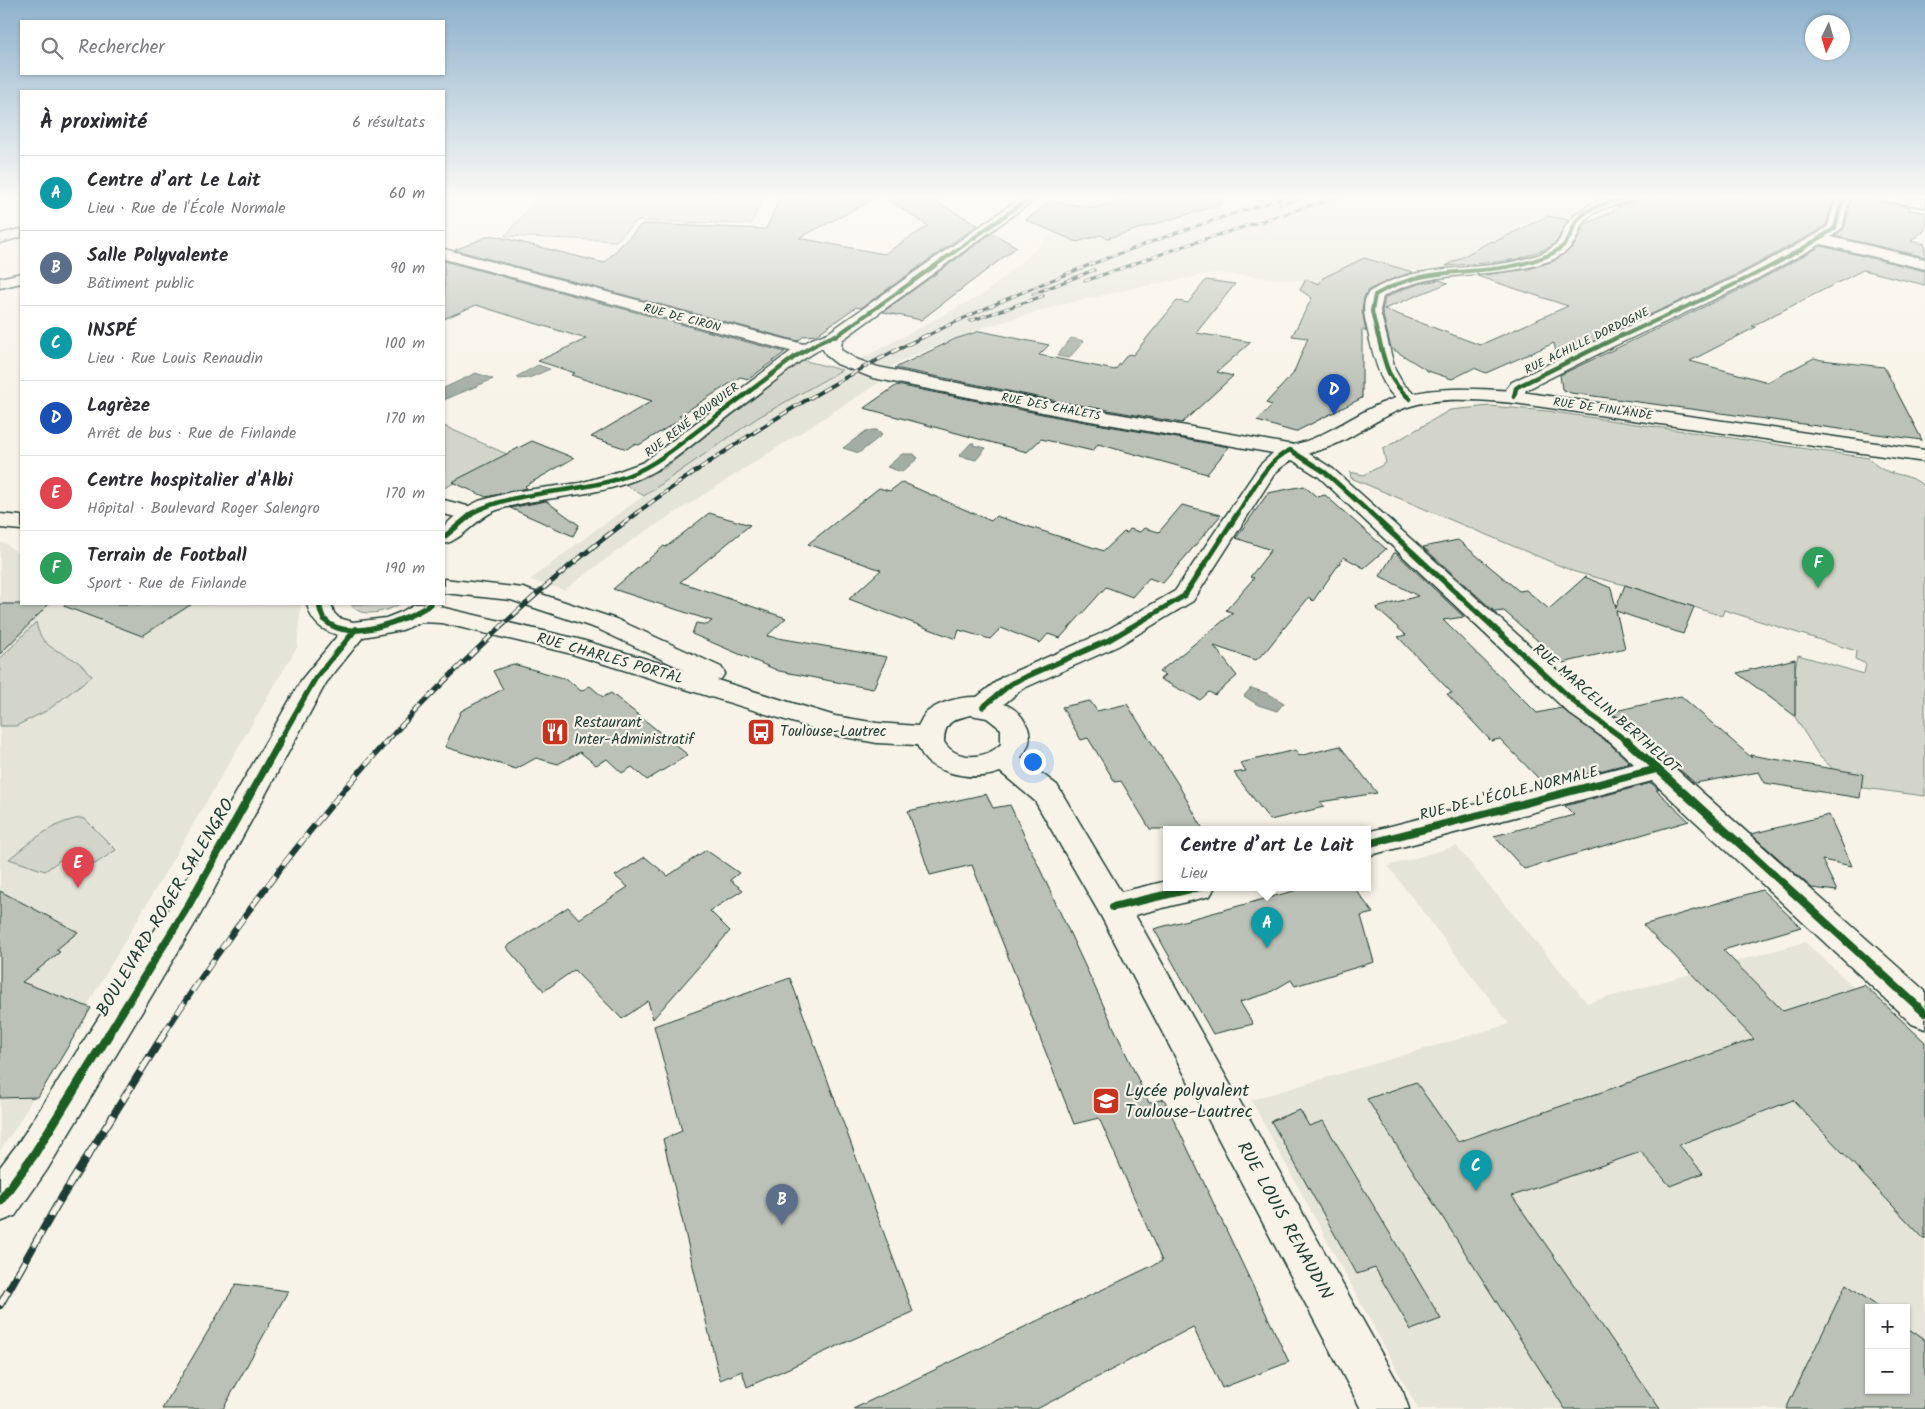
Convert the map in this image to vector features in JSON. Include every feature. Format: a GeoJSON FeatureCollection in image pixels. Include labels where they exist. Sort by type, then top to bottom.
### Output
{"type":"FeatureCollection","features":[{"type":"Feature","properties":{"kind":"street","name":"RUE DE CIRON"},"geometry":{"type":"LineString","coordinates":[[477,263],[805,350]]}},
{"type":"Feature","properties":{"kind":"street","name":"RUE RENÉ ROUQUIER"},"geometry":{"type":"LineString","coordinates":[[445,536],[470,514],[487,506],[511,499],[580,489],[604,483],[651,466],[805,350],[834,336],[938,263]]}},
{"type":"Feature","properties":{"kind":"street"},"geometry":{"type":"LineString","coordinates":[[1410,399],[1396,387],[1386,370],[1372,311],[1376,295],[1385,287],[1404,280],[1447,272],[1503,268],[1522,263]]}},
{"type":"Feature","properties":{"kind":"street","name":"RUE ACHILLE DORDOGNE"},"geometry":{"type":"LineString","coordinates":[[1514,397],[1516,388],[1519,386],[1608,342],[1746,279],[1776,263]]}},
{"type":"Feature","properties":{"kind":"street"},"geometry":{"type":"LineString","coordinates":[[1,284],[20,280]]}},
{"type":"Feature","properties":{"kind":"street","name":"RUE DES CHALETS"},"geometry":{"type":"LineString","coordinates":[[834,336],[831,346],[833,353],[847,362],[873,372],[1062,410],[1290,450]]}},
{"type":"Feature","properties":{"kind":"street","name":"RUE DE FINLANDE"},"geometry":{"type":"LineString","coordinates":[[1290,450],[1324,442],[1389,407],[1410,399],[1451,393],[1514,397],[1925,456]]}},
{"type":"Feature","properties":{"kind":"street"},"geometry":{"type":"LineString","coordinates":[[983,707],[1012,683],[1109,640],[1184,596],[1267,469],[1280,456],[1290,450]]}},
{"type":"Feature","properties":{"kind":"street","name":"RUE MARCELIN BERTHELOT"},"geometry":{"type":"LineString","coordinates":[[1290,450],[1326,473],[1580,708],[1621,736],[1925,1013]]}},
{"type":"Feature","properties":{"kind":"street"},"geometry":{"type":"LineString","coordinates":[[445,507],[470,514]]}},
{"type":"Feature","properties":{"kind":"street"},"geometry":{"type":"LineString","coordinates":[[0,521],[20,523]]}},
{"type":"Feature","properties":{"kind":"street","name":"RUE CHARLES PORTAL"},"geometry":{"type":"LineString","coordinates":[[445,586],[514,593],[607,624],[802,715]]}},
{"type":"Feature","properties":{"kind":"street"},"geometry":{"type":"LineString","coordinates":[[319,605],[320,613],[326,622],[356,630],[387,626],[423,609]]}},
{"type":"Feature","properties":{"kind":"street","name":"RUE CHARLES PORTAL"},"geometry":{"type":"LineString","coordinates":[[423,609],[578,647],[834,725],[877,733],[928,736]]}},
{"type":"Feature","properties":{"kind":"street","name":"BOULEVARD ROGER SALENGRO"},"geometry":{"type":"LineString","coordinates":[[0,1201],[33,1156],[188,906],[315,679],[356,630]]}},
{"type":"Feature","properties":{"kind":"street"},"geometry":{"type":"LineString","coordinates":[[957,707],[983,707],[996,710],[1013,724],[1016,743],[1011,752],[1003,759],[990,765],[976,767],[961,766],[947,762],[937,754],[930,745],[928,736],[933,722],[946,712],[957,707]]}},
{"type":"Feature","properties":{"kind":"street","name":"RUE LOUIS RENAUDIN"},"geometry":{"type":"LineString","coordinates":[[1003,759],[1046,793],[1113,907],[1386,1409]]}},
{"type":"Feature","properties":{"kind":"street","name":"RUE DE L'ÉCOLE NORMALE"},"geometry":{"type":"LineString","coordinates":[[1371,843],[1657,769]]}},
{"type":"Feature","properties":{"kind":"street"},"geometry":{"type":"LineString","coordinates":[[1113,907],[1182,891]]}},
{"type":"Feature","properties":{"kind":"shaded area"},"geometry":{"type":"Polygon","coordinates":[[[1020,263],[1481,263],[1406,271],[1360,285],[1215,273],[1134,288],[1057,306],[982,328],[912,356],[888,368],[861,359],[987,292],[1020,263]]]}},
{"type":"Feature","properties":{"kind":"shaded area"},"geometry":{"type":"Polygon","coordinates":[[[1071,338],[1084,341],[1069,358],[1057,356],[1071,338]]]}},
{"type":"Feature","properties":{"kind":"shaded area"},"geometry":{"type":"Polygon","coordinates":[[[802,360],[842,370],[757,418],[644,496],[624,484],[665,468],[802,360]]]}},
{"type":"Feature","properties":{"kind":"shaded area"},"geometry":{"type":"Polygon","coordinates":[[[538,365],[550,369],[529,378],[518,379],[516,377],[538,365]]]}},
{"type":"Feature","properties":{"kind":"shaded area"},"geometry":{"type":"Polygon","coordinates":[[[842,370],[880,382],[631,541],[564,590],[530,580],[598,528],[719,443],[757,418],[842,370]]]}},
{"type":"Feature","properties":{"kind":"shaded area"},"geometry":{"type":"Polygon","coordinates":[[[476,373],[493,379],[445,400],[445,388],[476,373]]]}},
{"type":"Feature","properties":{"kind":"shaded area"},"geometry":{"type":"Polygon","coordinates":[[[1490,406],[1547,411],[1869,458],[1888,472],[1911,478],[1925,486],[1925,796],[1841,785],[1831,767],[1819,756],[1795,717],[1795,669],[1798,655],[1864,674],[1866,664],[1855,659],[1856,651],[1724,610],[1722,616],[1625,585],[1575,572],[1351,478],[1350,472],[1364,475],[1386,463],[1383,449],[1450,410],[1490,406]]]}},
{"type":"Feature","properties":{"kind":"shaded area"},"geometry":{"type":"Polygon","coordinates":[[[445,426],[511,456],[445,488],[445,426]]]}},
{"type":"Feature","properties":{"kind":"shaded area"},"geometry":{"type":"Polygon","coordinates":[[[877,430],[882,435],[859,453],[843,448],[866,431],[877,430]]]}},
{"type":"Feature","properties":{"kind":"shaded area"},"geometry":{"type":"Polygon","coordinates":[[[971,443],[986,448],[976,460],[959,456],[971,443]]]}},
{"type":"Feature","properties":{"kind":"shaded area"},"geometry":{"type":"Polygon","coordinates":[[[902,454],[914,454],[918,458],[902,472],[887,467],[902,454]]]}},
{"type":"Feature","properties":{"kind":"shaded area"},"geometry":{"type":"Polygon","coordinates":[[[0,543],[5,543],[20,555],[20,605],[301,605],[297,647],[15,1129],[0,1151],[0,543]]]}},
{"type":"Feature","properties":{"kind":"shaded area"},"geometry":{"type":"Polygon","coordinates":[[[352,605],[398,605],[374,613],[361,612],[352,605]]]}},
{"type":"Feature","properties":{"kind":"shaded area"},"geometry":{"type":"Polygon","coordinates":[[[36,622],[38,631],[46,643],[80,663],[92,676],[48,710],[16,726],[0,726],[0,659],[36,622]]]}},
{"type":"Feature","properties":{"kind":"shaded area"},"geometry":{"type":"Polygon","coordinates":[[[1251,688],[1269,694],[1284,703],[1277,711],[1258,705],[1244,696],[1251,688]]]}},
{"type":"Feature","properties":{"kind":"shaded area"},"geometry":{"type":"Polygon","coordinates":[[[81,818],[86,820],[116,850],[95,864],[70,853],[45,871],[9,859],[51,828],[81,818]]]}},
{"type":"Feature","properties":{"kind":"shaded area"},"geometry":{"type":"Polygon","coordinates":[[[1456,846],[1587,1003],[1805,942],[1925,1053],[1925,1409],[1418,1409],[1251,1100],[1509,1024],[1388,866],[1456,846]]]}},
{"type":"Feature","properties":{"kind":"building"},"geometry":{"type":"Polygon","coordinates":[[[445,263],[785,352],[749,379],[740,377],[679,416],[683,418],[639,445],[634,444],[627,449],[591,437],[652,401],[571,375],[575,373],[538,361],[586,339],[476,305],[445,319],[445,263]]]}},
{"type":"Feature","properties":{"kind":"building"},"geometry":{"type":"Polygon","coordinates":[[[503,263],[925,263],[861,308],[856,307],[816,335],[804,336],[798,341],[503,263]]]}},
{"type":"Feature","properties":{"kind":"building"},"geometry":{"type":"Polygon","coordinates":[[[951,263],[996,263],[921,320],[883,312],[951,263]]]}},
{"type":"Feature","properties":{"kind":"building"},"geometry":{"type":"Polygon","coordinates":[[[1354,263],[1381,263],[1413,272],[1368,290],[1364,297],[1362,310],[1366,332],[1362,329],[1362,398],[1295,432],[1257,421],[1272,405],[1266,403],[1293,374],[1308,338],[1292,336],[1312,298],[1300,290],[1306,279],[1319,284],[1323,278],[1354,263]]]}},
{"type":"Feature","properties":{"kind":"building"},"geometry":{"type":"Polygon","coordinates":[[[1452,263],[1487,263],[1446,266],[1452,263]]]}},
{"type":"Feature","properties":{"kind":"building"},"geometry":{"type":"Polygon","coordinates":[[[1549,263],[1759,263],[1557,358],[1554,343],[1486,373],[1474,368],[1452,379],[1428,371],[1391,348],[1382,311],[1385,298],[1403,289],[1423,283],[1439,280],[1448,283],[1384,309],[1480,345],[1568,306],[1477,276],[1529,269],[1549,263]]]}},
{"type":"Feature","properties":{"kind":"building"},"geometry":{"type":"Polygon","coordinates":[[[1791,263],[1891,263],[1925,271],[1925,285],[1863,270],[1752,326],[1756,327],[1690,361],[1768,382],[1814,358],[1884,367],[1922,440],[1571,393],[1562,389],[1560,375],[1752,284],[1791,263]]]}},
{"type":"Feature","properties":{"kind":"building"},"geometry":{"type":"Polygon","coordinates":[[[1206,280],[1235,284],[1196,333],[1251,342],[1217,372],[1233,376],[1182,423],[1062,402],[895,368],[955,339],[980,331],[1049,345],[1039,355],[1115,370],[1128,354],[1133,355],[1177,301],[1188,303],[1206,280]]]}},
{"type":"Feature","properties":{"kind":"building"},"geometry":{"type":"Polygon","coordinates":[[[897,385],[1062,418],[1229,447],[1207,474],[1098,444],[1093,451],[1041,439],[1027,452],[864,408],[897,385]]]}},
{"type":"Feature","properties":{"kind":"building"},"geometry":{"type":"Polygon","coordinates":[[[532,441],[574,458],[525,486],[527,488],[486,497],[452,482],[532,441]]]}},
{"type":"Feature","properties":{"kind":"building"},"geometry":{"type":"Polygon","coordinates":[[[902,482],[991,521],[996,516],[1104,551],[1124,532],[1127,533],[1130,529],[1140,532],[1144,528],[1159,532],[1182,505],[1221,515],[1163,583],[1149,578],[1132,597],[1106,587],[1060,638],[1048,634],[1040,643],[1001,628],[990,639],[959,630],[956,639],[849,599],[881,570],[808,544],[879,488],[890,491],[902,482]]]}},
{"type":"Feature","properties":{"kind":"building"},"geometry":{"type":"Polygon","coordinates":[[[1304,486],[1317,497],[1325,495],[1386,549],[1364,568],[1344,557],[1313,601],[1309,597],[1265,652],[1256,660],[1214,646],[1237,676],[1215,695],[1209,692],[1200,700],[1160,679],[1165,675],[1159,672],[1233,613],[1226,610],[1254,578],[1250,577],[1271,550],[1236,538],[1268,493],[1304,486]]]}},
{"type":"Feature","properties":{"kind":"building"},"geometry":{"type":"Polygon","coordinates":[[[546,501],[579,525],[573,536],[510,508],[546,501]]]}},
{"type":"Feature","properties":{"kind":"building"},"geometry":{"type":"Polygon","coordinates":[[[709,513],[750,525],[680,582],[786,618],[767,636],[887,657],[873,689],[779,671],[692,634],[696,623],[707,625],[712,621],[613,589],[664,546],[666,547],[709,513]]]}},
{"type":"Feature","properties":{"kind":"building"},"geometry":{"type":"Polygon","coordinates":[[[1458,540],[1519,591],[1526,590],[1549,609],[1585,577],[1611,588],[1616,608],[1625,585],[1694,607],[1683,634],[1616,611],[1625,648],[1563,663],[1504,611],[1495,612],[1423,547],[1458,540]]]}},
{"type":"Feature","properties":{"kind":"building"},"geometry":{"type":"Polygon","coordinates":[[[1394,553],[1464,617],[1443,620],[1537,713],[1561,708],[1610,744],[1630,763],[1545,785],[1500,739],[1491,741],[1447,694],[1452,693],[1398,637],[1406,635],[1376,608],[1418,596],[1380,576],[1394,553]]]}},
{"type":"Feature","properties":{"kind":"building"},"geometry":{"type":"Polygon","coordinates":[[[0,604],[48,605],[0,654],[0,604]]]}},
{"type":"Feature","properties":{"kind":"building"},"geometry":{"type":"Polygon","coordinates":[[[64,605],[190,605],[142,636],[64,605]]]}},
{"type":"Feature","properties":{"kind":"building"},"geometry":{"type":"Polygon","coordinates":[[[1795,659],[1795,716],[1737,673],[1795,659]]]}},
{"type":"Feature","properties":{"kind":"building","name":"Restaurant Inter-Administratif"},"geometry":{"type":"Polygon","coordinates":[[[513,664],[567,679],[581,691],[590,686],[603,697],[611,693],[688,755],[647,780],[632,767],[622,773],[607,759],[596,765],[580,752],[558,764],[536,758],[516,769],[445,747],[461,711],[503,689],[493,671],[513,664]]]}},
{"type":"Feature","properties":{"kind":"building"},"geometry":{"type":"Polygon","coordinates":[[[1681,696],[1752,758],[1750,755],[1863,774],[1860,798],[1765,783],[1759,772],[1695,783],[1611,712],[1681,696]]]}},
{"type":"Feature","properties":{"kind":"building"},"geometry":{"type":"Polygon","coordinates":[[[1090,701],[1097,711],[1127,704],[1178,784],[1201,826],[1163,826],[1163,829],[1150,829],[1121,781],[1115,782],[1088,738],[1081,740],[1062,707],[1090,701]]]}},
{"type":"Feature","properties":{"kind":"building"},"geometry":{"type":"Polygon","coordinates":[[[1340,746],[1377,793],[1320,802],[1324,807],[1270,820],[1234,773],[1246,771],[1240,763],[1295,750],[1299,756],[1340,746]]]}},
{"type":"Feature","properties":{"kind":"building"},"geometry":{"type":"Polygon","coordinates":[[[1651,783],[1689,821],[1524,869],[1494,836],[1574,815],[1565,806],[1651,783]]]}},
{"type":"Feature","properties":{"kind":"building","name":"Lycée polyvalent Toulouse-Lautrec"},"geometry":{"type":"Polygon","coordinates":[[[986,794],[993,808],[1010,805],[1149,1103],[1164,1099],[1289,1362],[1222,1388],[1193,1327],[1037,1409],[853,1409],[1162,1261],[1099,1118],[1074,1124],[972,865],[930,875],[908,811],[986,794]]]}},
{"type":"Feature","properties":{"kind":"building"},"geometry":{"type":"Polygon","coordinates":[[[1829,815],[1852,866],[1822,860],[1837,891],[1812,888],[1751,834],[1829,815]]]}},
{"type":"Feature","properties":{"kind":"building"},"geometry":{"type":"Polygon","coordinates":[[[706,850],[739,873],[730,880],[743,890],[710,911],[730,931],[653,1019],[648,1001],[622,1019],[574,970],[544,991],[506,947],[568,907],[579,919],[628,887],[615,876],[645,857],[668,876],[706,850]]]}},
{"type":"Feature","properties":{"kind":"building"},"geometry":{"type":"Polygon","coordinates":[[[1762,890],[1801,927],[1723,950],[1783,1011],[1864,985],[1925,1042],[1925,1240],[1793,1100],[1679,1145],[1703,1173],[1670,1186],[1641,1152],[1512,1196],[1660,1409],[1565,1409],[1367,1099],[1416,1082],[1458,1142],[1754,1039],[1643,925],[1762,890]]]}},
{"type":"Feature","properties":{"kind":"building"},"geometry":{"type":"Polygon","coordinates":[[[0,891],[78,932],[56,950],[60,952],[22,982],[91,1008],[38,1097],[0,1098],[0,891]]]}},
{"type":"Feature","properties":{"kind":"building"},"geometry":{"type":"Polygon","coordinates":[[[1293,891],[1357,891],[1373,913],[1361,916],[1374,962],[1295,986],[1291,980],[1269,993],[1240,1002],[1253,1024],[1213,1034],[1154,929],[1293,891]]]}},
{"type":"Feature","properties":{"kind":"building"},"geometry":{"type":"Polygon","coordinates":[[[790,978],[913,1312],[747,1387],[742,1371],[720,1380],[663,1139],[682,1131],[654,1026],[790,978]]]}},
{"type":"Feature","properties":{"kind":"building"},"geometry":{"type":"Polygon","coordinates":[[[1300,1110],[1309,1126],[1323,1121],[1441,1319],[1411,1330],[1375,1268],[1357,1274],[1271,1121],[1300,1110]]]}},
{"type":"Feature","properties":{"kind":"building"},"geometry":{"type":"Polygon","coordinates":[[[236,1284],[288,1291],[223,1409],[162,1409],[236,1284]]]}},
{"type":"Feature","properties":{"kind":"building"},"geometry":{"type":"Polygon","coordinates":[[[1846,1284],[1874,1304],[1865,1304],[1865,1394],[1910,1394],[1910,1330],[1925,1340],[1925,1409],[1786,1409],[1846,1284]]]}},
{"type":"Feature","properties":{"kind":"railway"},"geometry":{"type":"LineString","coordinates":[[924,337],[1012,296],[1095,263]]}},
{"type":"Feature","properties":{"kind":"railway"},"geometry":{"type":"LineString","coordinates":[[1085,281],[1137,263]]}},
{"type":"Feature","properties":{"kind":"railway"},"geometry":{"type":"LineString","coordinates":[[1033,294],[1094,270]]}},
{"type":"Feature","properties":{"kind":"railway"},"geometry":{"type":"LineString","coordinates":[[970,321],[1043,296]]}},
{"type":"Feature","properties":{"kind":"railway"},"geometry":{"type":"LineString","coordinates":[[635,514],[776,418],[888,354],[927,335]]}},
{"type":"Feature","properties":{"kind":"railway"},"geometry":{"type":"LineString","coordinates":[[386,742],[475,651],[537,593],[637,513]]}},
{"type":"Feature","properties":{"kind":"railway"},"geometry":{"type":"LineString","coordinates":[[163,1035],[241,921],[297,847],[387,741]]}},
{"type":"Feature","properties":{"kind":"railway"},"geometry":{"type":"LineString","coordinates":[[0,1305],[57,1205],[164,1034]]}},
{"type":"Feature","properties":{"kind":"cycle path"},"geometry":{"type":"LineString","coordinates":[[445,536],[471,514],[487,506],[511,499],[580,489],[619,479],[651,466],[796,356],[818,343],[834,337],[938,263]]}},
{"type":"Feature","properties":{"kind":"cycle path"},"geometry":{"type":"LineString","coordinates":[[1410,399],[1396,387],[1386,370],[1372,311],[1375,295],[1392,285],[1410,278],[1429,274],[1489,270],[1528,263]]}},
{"type":"Feature","properties":{"kind":"cycle path"},"geometry":{"type":"LineString","coordinates":[[1514,397],[1516,388],[1519,386],[1608,342],[1745,279],[1775,263]]}},
{"type":"Feature","properties":{"kind":"cycle path"},"geometry":{"type":"LineString","coordinates":[[983,707],[1012,683],[1109,640],[1184,596],[1267,469],[1280,455],[1290,450],[1326,473],[1580,707],[1621,736],[1925,1013]]}},
{"type":"Feature","properties":{"kind":"cycle path"},"geometry":{"type":"LineString","coordinates":[[319,605],[324,618],[334,626],[350,630],[387,625],[405,619],[429,605]]}},
{"type":"Feature","properties":{"kind":"cycle path"},"geometry":{"type":"LineString","coordinates":[[0,1201],[33,1156],[188,906],[315,679],[356,629]]}},
{"type":"Feature","properties":{"kind":"cycle path"},"geometry":{"type":"LineString","coordinates":[[1371,843],[1657,769]]}},
{"type":"Feature","properties":{"kind":"cycle path"},"geometry":{"type":"LineString","coordinates":[[1113,907],[1182,891]]}},
{"type":"Feature","properties":{"kind":"place","name":"Lagrèze"},"geometry":{"type":"Point","coordinates":[1334,415]}},
{"type":"Feature","properties":{"kind":"place","name":"Terrain de Football"},"geometry":{"type":"Point","coordinates":[1818,588]}},
{"type":"Feature","properties":{"kind":"place","name":"Restaurant Inter-Administratif"},"geometry":{"type":"Point","coordinates":[555,732]}},
{"type":"Feature","properties":{"kind":"place","name":"Toulouse-Lautrec"},"geometry":{"type":"Point","coordinates":[761,732]}},
{"type":"Feature","properties":{"kind":"place","name":"Centre hospitalier d'Albi"},"geometry":{"type":"Point","coordinates":[78,888]}},
{"type":"Feature","properties":{"kind":"place","name":"Centre d’art Le Lait"},"geometry":{"type":"Point","coordinates":[1267,948]}},
{"type":"Feature","properties":{"kind":"place","name":"Lycée polyvalent Toulouse-Lautrec"},"geometry":{"type":"Point","coordinates":[1106,1101]}},
{"type":"Feature","properties":{"kind":"place","name":"INSPÉ"},"geometry":{"type":"Point","coordinates":[1476,1191]}},
{"type":"Feature","properties":{"kind":"place","name":"Salle Polyvalente"},"geometry":{"type":"Point","coordinates":[782,1225]}}]}
